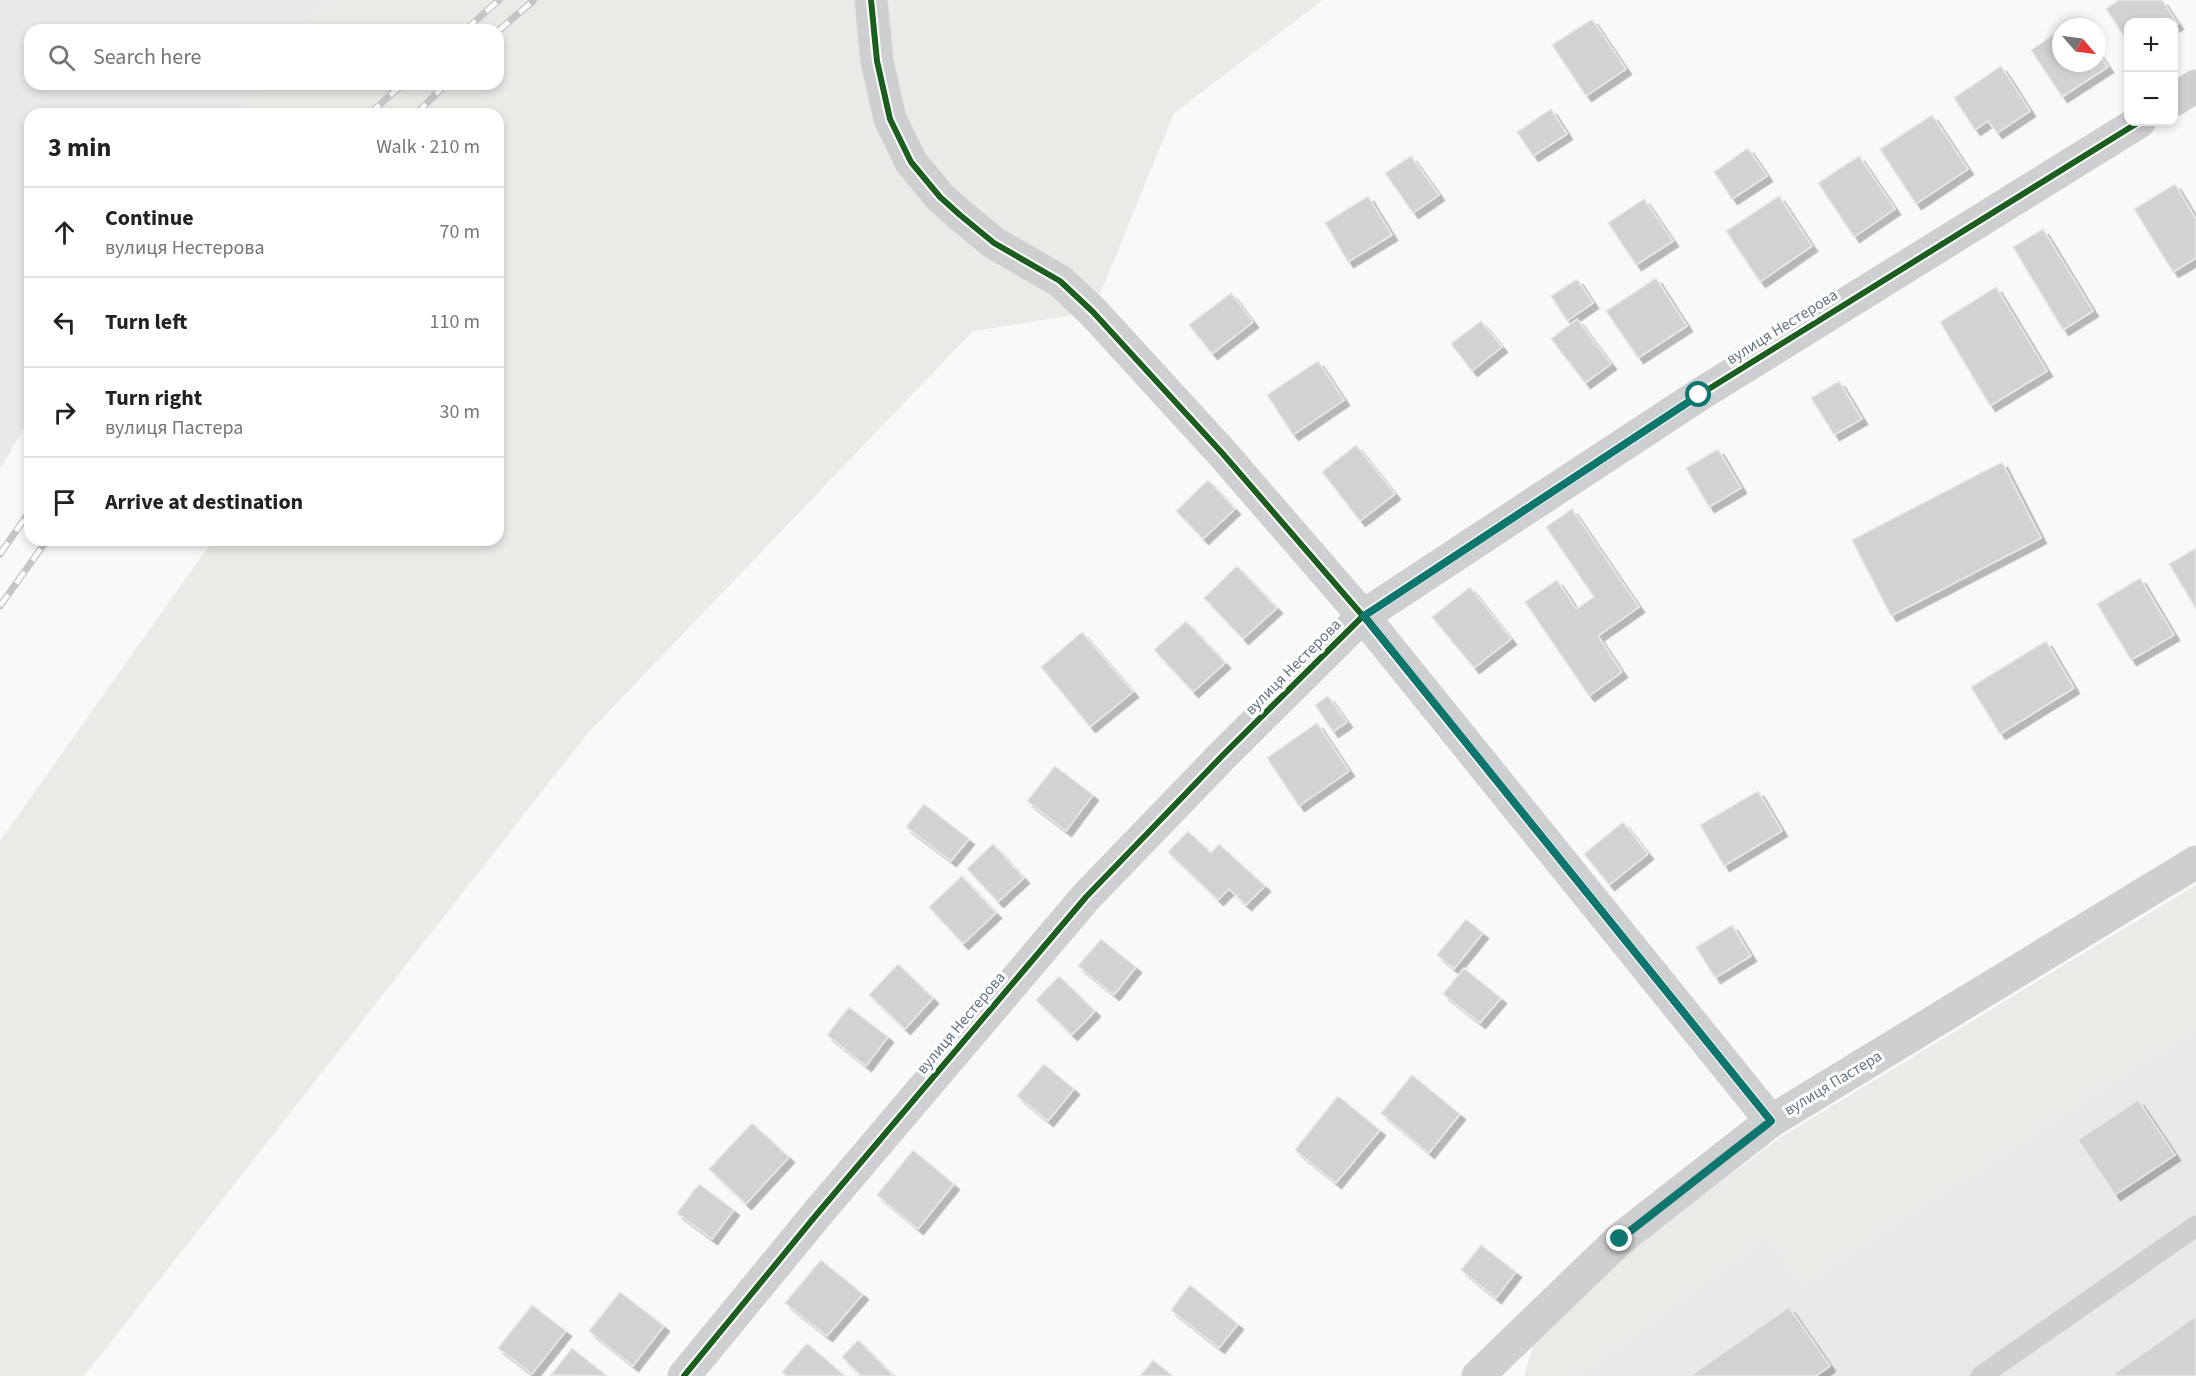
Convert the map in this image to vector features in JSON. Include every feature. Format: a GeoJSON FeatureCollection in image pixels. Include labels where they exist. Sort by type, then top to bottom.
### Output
{"type":"FeatureCollection","features":[{"type":"Feature","properties":{"kind":"street"},"geometry":{"type":"LineString","coordinates":[[871,0],[877,62],[890,119],[911,162],[940,197],[994,243],[1060,281],[1093,312],[1223,454],[1364,616],[1771,1121]]}},
{"type":"Feature","properties":{"kind":"street"},"geometry":{"type":"LineString","coordinates":[[2178,97],[2196,86]]}},
{"type":"Feature","properties":{"kind":"street","name":"вулиця Нестерова"},"geometry":{"type":"LineString","coordinates":[[684,1376],[825,1205],[1086,897],[1223,755],[1364,616],[1699,395],[2133,126]]}},
{"type":"Feature","properties":{"kind":"street","name":"вулиця Пастера"},"geometry":{"type":"LineString","coordinates":[[1480,1376],[1620,1239],[1771,1121],[2196,862]]}},
{"type":"Feature","properties":{"kind":"lane"},"geometry":{"type":"LineString","coordinates":[[1981,1376],[2196,1226]]}},
{"type":"Feature","properties":{"kind":"shaded area"},"geometry":{"type":"Polygon","coordinates":[[[0,0],[324,0],[306,24],[24,24],[24,90],[257,90],[243,108],[24,108],[24,428],[0,469],[0,0]]]}},
{"type":"Feature","properties":{"kind":"shaded area"},"geometry":{"type":"Polygon","coordinates":[[[324,0],[1323,0],[1174,113],[1093,312],[973,331],[587,734],[84,1376],[0,1376],[0,841],[209,546],[504,546],[504,108],[243,108],[257,90],[504,90],[504,24],[306,24],[324,0]]]}},
{"type":"Feature","properties":{"kind":"shaded area"},"geometry":{"type":"Polygon","coordinates":[[[2196,885],[2196,1027],[1802,1284],[1767,1239],[1576,1376],[1524,1376],[1534,1342],[1626,1253],[1781,1137],[2196,885]]]}},
{"type":"Feature","properties":{"kind":"shaded area"},"geometry":{"type":"Polygon","coordinates":[[[2196,1027],[2196,1376],[1576,1376],[1767,1238],[1802,1284],[2196,1027]]]}},
{"type":"Feature","properties":{"kind":"building"},"geometry":{"type":"Polygon","coordinates":[[[2119,0],[2162,0],[2174,18],[2124,18],[2124,36],[2106,9],[2119,0]]]}},
{"type":"Feature","properties":{"kind":"building"},"geometry":{"type":"Polygon","coordinates":[[[1592,19],[1626,69],[1586,96],[1552,45],[1592,19]]]}},
{"type":"Feature","properties":{"kind":"building"},"geometry":{"type":"Polygon","coordinates":[[[2052,36],[2052,72],[2100,72],[2062,97],[2031,50],[2052,36]]]}},
{"type":"Feature","properties":{"kind":"building"},"geometry":{"type":"Polygon","coordinates":[[[2001,66],[2030,111],[1997,133],[1988,121],[1975,130],[1954,98],[2001,66]]]}},
{"type":"Feature","properties":{"kind":"building"},"geometry":{"type":"Polygon","coordinates":[[[1551,109],[1567,134],[1533,156],[1517,132],[1551,109]]]}},
{"type":"Feature","properties":{"kind":"building"},"geometry":{"type":"Polygon","coordinates":[[[1932,115],[1968,169],[1916,204],[1880,149],[1932,115]]]}},
{"type":"Feature","properties":{"kind":"building"},"geometry":{"type":"Polygon","coordinates":[[[1748,148],[1767,176],[1732,199],[1714,172],[1748,148]]]}},
{"type":"Feature","properties":{"kind":"building"},"geometry":{"type":"Polygon","coordinates":[[[1411,156],[1439,195],[1413,213],[1385,173],[1411,156]]]}},
{"type":"Feature","properties":{"kind":"building"},"geometry":{"type":"Polygon","coordinates":[[[1859,156],[1895,209],[1854,237],[1818,183],[1859,156]]]}},
{"type":"Feature","properties":{"kind":"building"},"geometry":{"type":"Polygon","coordinates":[[[2175,184],[2196,219],[2196,258],[2173,272],[2134,209],[2175,184]]]}},
{"type":"Feature","properties":{"kind":"building"},"geometry":{"type":"Polygon","coordinates":[[[1368,196],[1392,235],[1348,262],[1325,223],[1368,196]]]}},
{"type":"Feature","properties":{"kind":"building"},"geometry":{"type":"Polygon","coordinates":[[[1779,196],[1812,246],[1760,282],[1726,231],[1779,196]]]}},
{"type":"Feature","properties":{"kind":"building"},"geometry":{"type":"Polygon","coordinates":[[[1644,199],[1673,241],[1636,265],[1608,223],[1644,199]]]}},
{"type":"Feature","properties":{"kind":"building"},"geometry":{"type":"Polygon","coordinates":[[[2043,229],[2093,311],[2063,330],[2013,247],[2043,229]]]}},
{"type":"Feature","properties":{"kind":"building"},"geometry":{"type":"Polygon","coordinates":[[[1656,278],[1687,326],[1638,358],[1606,311],[1656,278]]]}},
{"type":"Feature","properties":{"kind":"building"},"geometry":{"type":"Polygon","coordinates":[[[1577,279],[1593,303],[1567,321],[1551,296],[1577,279]]]}},
{"type":"Feature","properties":{"kind":"building"},"geometry":{"type":"Polygon","coordinates":[[[1996,287],[2047,371],[1990,406],[1940,322],[1996,287]]]}},
{"type":"Feature","properties":{"kind":"building"},"geometry":{"type":"Polygon","coordinates":[[[1231,293],[1253,322],[1212,354],[1189,325],[1231,293]]]}},
{"type":"Feature","properties":{"kind":"building"},"geometry":{"type":"Polygon","coordinates":[[[1577,319],[1611,364],[1585,383],[1551,339],[1577,319]]]}},
{"type":"Feature","properties":{"kind":"building"},"geometry":{"type":"Polygon","coordinates":[[[1481,321],[1502,347],[1472,371],[1451,344],[1481,321]]]}},
{"type":"Feature","properties":{"kind":"building"},"geometry":{"type":"Polygon","coordinates":[[[1318,361],[1344,400],[1293,435],[1267,395],[1318,361]]]}},
{"type":"Feature","properties":{"kind":"building"},"geometry":{"type":"Polygon","coordinates":[[[1839,381],[1862,419],[1834,435],[1811,398],[1839,381]]]}},
{"type":"Feature","properties":{"kind":"building"},"geometry":{"type":"Polygon","coordinates":[[[1356,445],[1395,494],[1360,521],[1322,472],[1356,445]]]}},
{"type":"Feature","properties":{"kind":"building"},"geometry":{"type":"Polygon","coordinates":[[[1718,449],[1741,488],[1709,507],[1686,468],[1718,449]]]}},
{"type":"Feature","properties":{"kind":"building"},"geometry":{"type":"Polygon","coordinates":[[[2002,462],[2041,538],[1891,616],[1852,540],[2002,462]]]}},
{"type":"Feature","properties":{"kind":"building"},"geometry":{"type":"Polygon","coordinates":[[[1208,480],[1235,509],[1203,539],[1176,511],[1208,480]]]}},
{"type":"Feature","properties":{"kind":"building"},"geometry":{"type":"Polygon","coordinates":[[[1572,509],[1639,607],[1598,636],[1622,672],[1589,696],[1525,602],[1557,580],[1576,609],[1594,597],[1546,527],[1572,509]]]}},
{"type":"Feature","properties":{"kind":"building"},"geometry":{"type":"Polygon","coordinates":[[[2196,548],[2196,609],[2169,564],[2196,548]]]}},
{"type":"Feature","properties":{"kind":"building"},"geometry":{"type":"Polygon","coordinates":[[[1237,566],[1277,608],[1243,639],[1204,598],[1237,566]]]}},
{"type":"Feature","properties":{"kind":"building"},"geometry":{"type":"Polygon","coordinates":[[[2140,578],[2174,635],[2131,660],[2097,604],[2140,578]]]}},
{"type":"Feature","properties":{"kind":"building"},"geometry":{"type":"Polygon","coordinates":[[[1470,587],[1511,639],[1474,668],[1432,617],[1470,587]]]}},
{"type":"Feature","properties":{"kind":"building"},"geometry":{"type":"Polygon","coordinates":[[[1186,621],[1225,663],[1193,692],[1154,650],[1186,621]]]}},
{"type":"Feature","properties":{"kind":"building"},"geometry":{"type":"Polygon","coordinates":[[[1082,632],[1133,692],[1090,727],[1041,667],[1082,632]]]}},
{"type":"Feature","properties":{"kind":"building"},"geometry":{"type":"Polygon","coordinates":[[[2046,641],[2074,688],[2000,734],[1971,687],[2046,641]]]}},
{"type":"Feature","properties":{"kind":"building"},"geometry":{"type":"Polygon","coordinates":[[[1328,696],[1347,722],[1333,732],[1315,705],[1328,696]]]}},
{"type":"Feature","properties":{"kind":"building"},"geometry":{"type":"Polygon","coordinates":[[[1317,723],[1349,771],[1299,806],[1267,758],[1317,723]]]}},
{"type":"Feature","properties":{"kind":"building"},"geometry":{"type":"Polygon","coordinates":[[[1055,766],[1093,795],[1066,831],[1027,801],[1055,766]]]}},
{"type":"Feature","properties":{"kind":"building"},"geometry":{"type":"Polygon","coordinates":[[[1758,791],[1782,831],[1724,866],[1700,825],[1758,791]]]}},
{"type":"Feature","properties":{"kind":"building"},"geometry":{"type":"Polygon","coordinates":[[[924,804],[969,839],[951,861],[906,827],[924,804]]]}},
{"type":"Feature","properties":{"kind":"building"},"geometry":{"type":"Polygon","coordinates":[[[1623,822],[1648,854],[1609,885],[1584,854],[1623,822]]]}},
{"type":"Feature","properties":{"kind":"building"},"geometry":{"type":"Polygon","coordinates":[[[1188,831],[1211,853],[1219,844],[1265,886],[1246,905],[1229,889],[1218,900],[1168,852],[1188,831]]]}},
{"type":"Feature","properties":{"kind":"building"},"geometry":{"type":"Polygon","coordinates":[[[993,844],[1024,878],[998,902],[967,869],[993,844]]]}},
{"type":"Feature","properties":{"kind":"building"},"geometry":{"type":"Polygon","coordinates":[[[962,876],[996,913],[963,944],[929,907],[962,876]]]}},
{"type":"Feature","properties":{"kind":"building"},"geometry":{"type":"Polygon","coordinates":[[[1466,919],[1483,933],[1454,969],[1437,955],[1466,919]]]}},
{"type":"Feature","properties":{"kind":"building"},"geometry":{"type":"Polygon","coordinates":[[[1732,925],[1751,956],[1715,978],[1696,947],[1732,925]]]}},
{"type":"Feature","properties":{"kind":"building"},"geometry":{"type":"Polygon","coordinates":[[[1101,939],[1136,967],[1114,995],[1078,966],[1101,939]]]}},
{"type":"Feature","properties":{"kind":"building"},"geometry":{"type":"Polygon","coordinates":[[[898,964],[933,998],[905,1029],[869,995],[898,964]]]}},
{"type":"Feature","properties":{"kind":"building"},"geometry":{"type":"Polygon","coordinates":[[[1464,968],[1501,998],[1480,1023],[1443,994],[1464,968]]]}},
{"type":"Feature","properties":{"kind":"building"},"geometry":{"type":"Polygon","coordinates":[[[1059,976],[1095,1011],[1072,1035],[1036,1000],[1059,976]]]}},
{"type":"Feature","properties":{"kind":"building"},"geometry":{"type":"Polygon","coordinates":[[[849,1007],[888,1037],[866,1066],[827,1035],[849,1007]]]}},
{"type":"Feature","properties":{"kind":"building"},"geometry":{"type":"Polygon","coordinates":[[[1044,1064],[1074,1089],[1048,1121],[1017,1096],[1044,1064]]]}},
{"type":"Feature","properties":{"kind":"building"},"geometry":{"type":"Polygon","coordinates":[[[1412,1075],[1460,1114],[1429,1153],[1381,1113],[1412,1075]]]}},
{"type":"Feature","properties":{"kind":"building"},"geometry":{"type":"Polygon","coordinates":[[[1338,1096],[1380,1130],[1336,1183],[1295,1150],[1338,1096]]]}},
{"type":"Feature","properties":{"kind":"building"},"geometry":{"type":"Polygon","coordinates":[[[2138,1100],[2175,1155],[2115,1195],[2078,1140],[2138,1100]]]}},
{"type":"Feature","properties":{"kind":"building"},"geometry":{"type":"Polygon","coordinates":[[[752,1123],[789,1157],[746,1204],[709,1169],[752,1123]]]}},
{"type":"Feature","properties":{"kind":"building"},"geometry":{"type":"Polygon","coordinates":[[[913,1150],[954,1184],[918,1229],[877,1195],[913,1150]]]}},
{"type":"Feature","properties":{"kind":"building"},"geometry":{"type":"Polygon","coordinates":[[[699,1184],[734,1210],[712,1239],[677,1213],[699,1184]]]}},
{"type":"Feature","properties":{"kind":"building"},"geometry":{"type":"Polygon","coordinates":[[[1481,1245],[1516,1272],[1496,1298],[1461,1270],[1481,1245]]]}},
{"type":"Feature","properties":{"kind":"building"},"geometry":{"type":"Polygon","coordinates":[[[821,1260],[863,1294],[827,1336],[785,1303],[821,1260]]]}},
{"type":"Feature","properties":{"kind":"building"},"geometry":{"type":"Polygon","coordinates":[[[1190,1285],[1238,1324],[1219,1348],[1171,1310],[1190,1285]]]}},
{"type":"Feature","properties":{"kind":"building"},"geometry":{"type":"Polygon","coordinates":[[[620,1292],[664,1326],[633,1366],[589,1331],[620,1292]]]}},
{"type":"Feature","properties":{"kind":"building"},"geometry":{"type":"Polygon","coordinates":[[[532,1305],[566,1331],[532,1374],[498,1348],[532,1305]]]}},
{"type":"Feature","properties":{"kind":"building"},"geometry":{"type":"Polygon","coordinates":[[[1789,1307],[1830,1366],[1816,1376],[1690,1376],[1789,1307]]]}},
{"type":"Feature","properties":{"kind":"building"},"geometry":{"type":"Polygon","coordinates":[[[2196,1316],[2196,1376],[2111,1376],[2196,1316]]]}},
{"type":"Feature","properties":{"kind":"building"},"geometry":{"type":"Polygon","coordinates":[[[858,1340],[894,1376],[861,1376],[842,1357],[858,1340]]]}},
{"type":"Feature","properties":{"kind":"building"},"geometry":{"type":"Polygon","coordinates":[[[807,1343],[845,1376],[786,1376],[782,1372],[807,1343]]]}},
{"type":"Feature","properties":{"kind":"building"},"geometry":{"type":"Polygon","coordinates":[[[572,1348],[607,1376],[551,1375],[572,1348]]]}},
{"type":"Feature","properties":{"kind":"building"},"geometry":{"type":"Polygon","coordinates":[[[1153,1360],[1173,1376],[1140,1376],[1153,1360]]]}},
{"type":"Feature","properties":{"kind":"railway"},"geometry":{"type":"LineString","coordinates":[[472,24],[499,0]]}},
{"type":"Feature","properties":{"kind":"railway"},"geometry":{"type":"LineString","coordinates":[[504,26],[534,0]]}},
{"type":"Feature","properties":{"kind":"railway"},"geometry":{"type":"LineString","coordinates":[[376,108],[396,90]]}},
{"type":"Feature","properties":{"kind":"railway"},"geometry":{"type":"LineString","coordinates":[[422,108],[440,90]]}},
{"type":"Feature","properties":{"kind":"railway"},"geometry":{"type":"LineString","coordinates":[[0,554],[24,520]]}},
{"type":"Feature","properties":{"kind":"railway"},"geometry":{"type":"LineString","coordinates":[[0,606],[43,546]]}},
{"type":"Feature","properties":{"kind":"cycle path"},"geometry":{"type":"LineString","coordinates":[[871,0],[877,61],[890,119],[911,162],[940,197],[994,243],[1060,281],[1093,312],[1223,454],[1363,616],[1771,1121]]}},
{"type":"Feature","properties":{"kind":"cycle path"},"geometry":{"type":"LineString","coordinates":[[684,1376],[817,1214],[1086,897],[1223,755],[1363,616],[1699,395],[2133,126]]}},
{"type":"Feature","properties":{"kind":"route"},"geometry":{"type":"LineString","coordinates":[[1620,1239],[1771,1121],[1364,616],[1699,395]]}}]}
